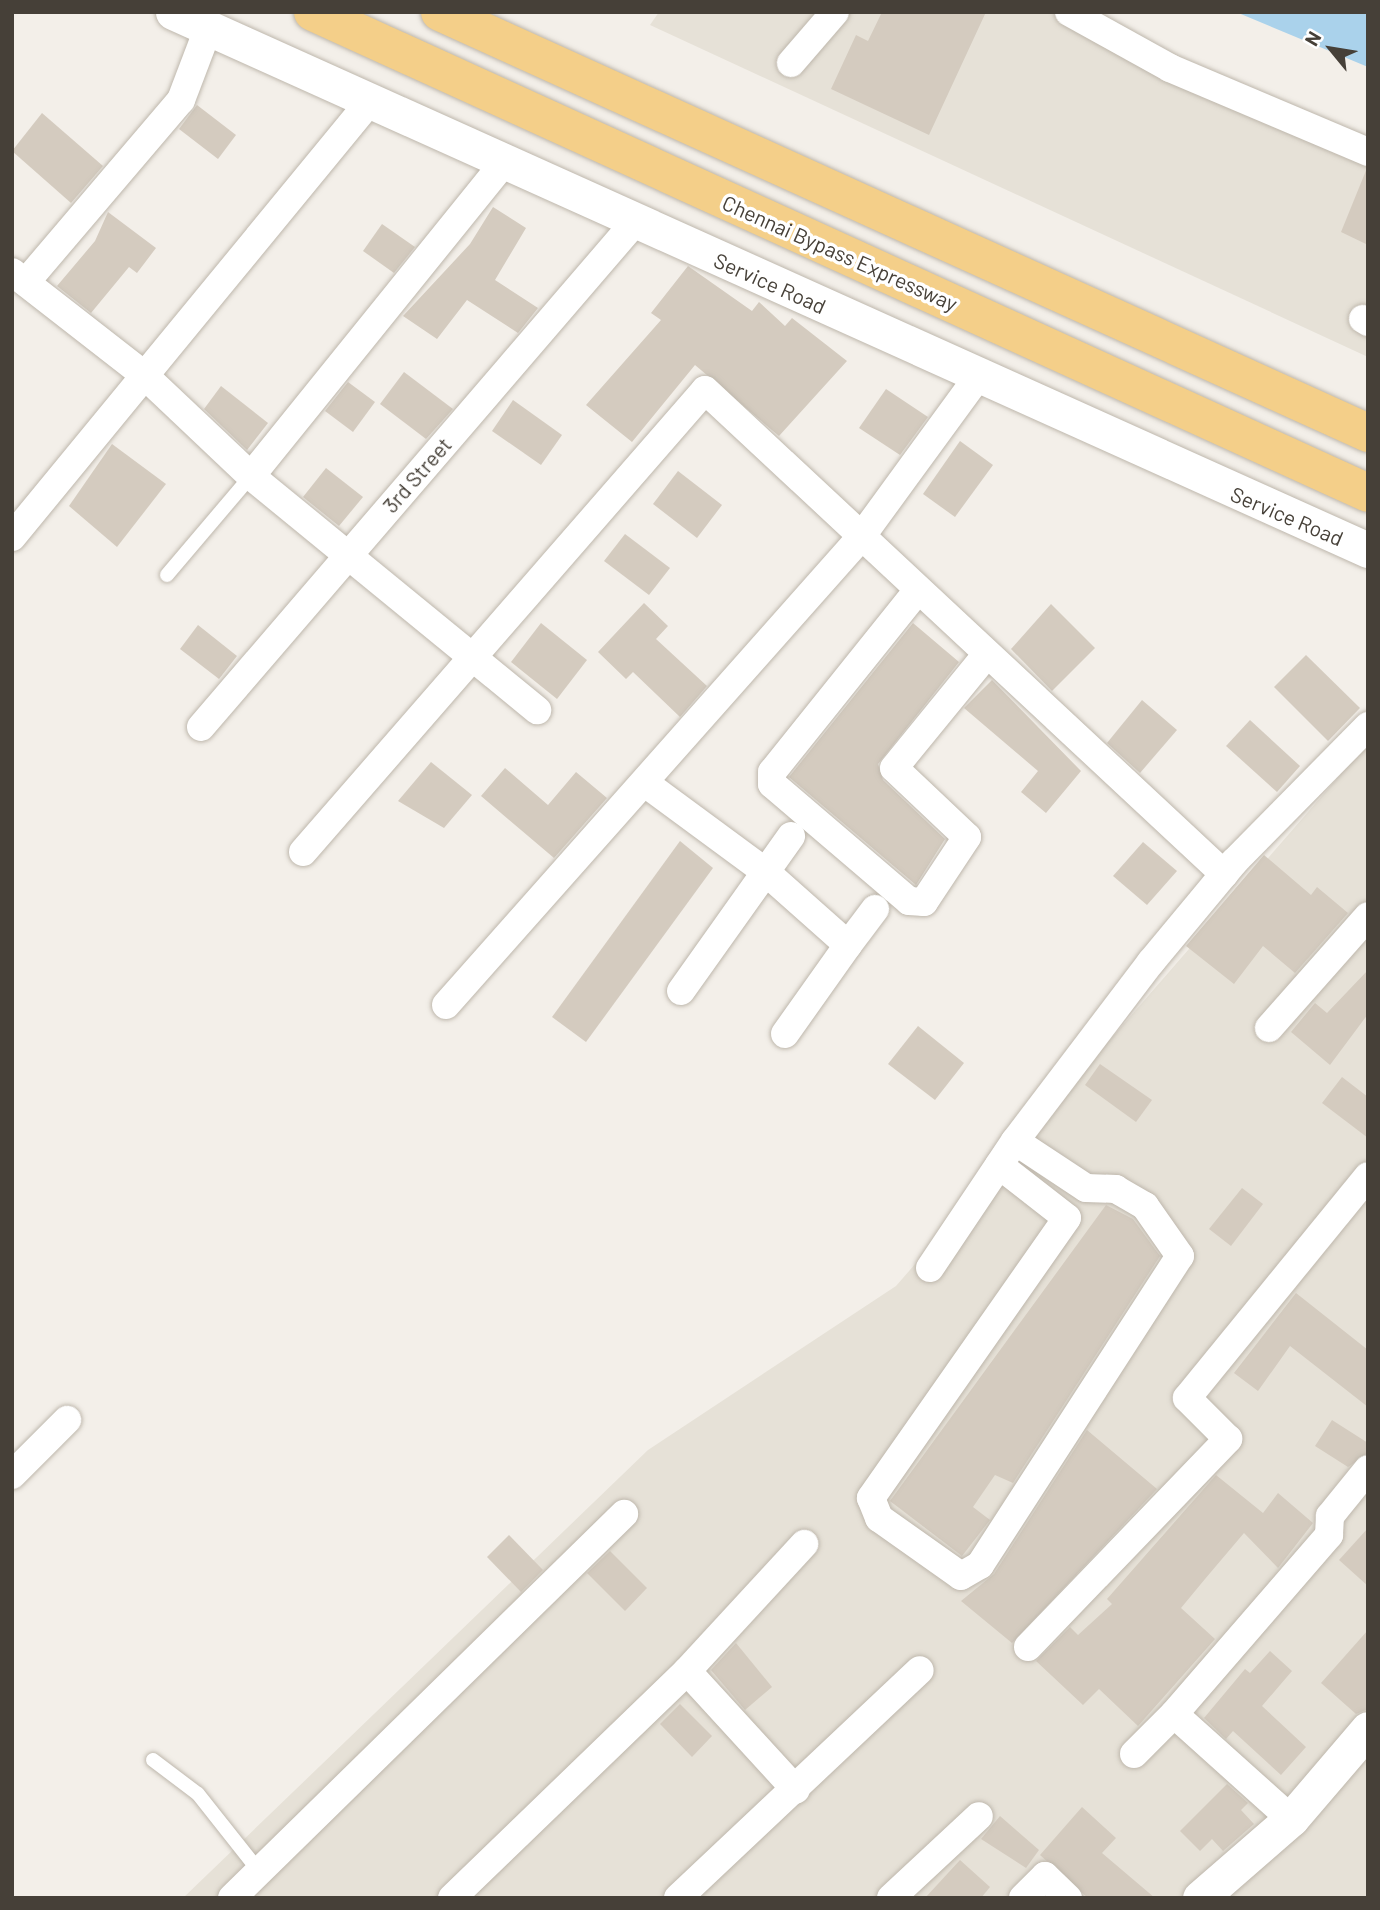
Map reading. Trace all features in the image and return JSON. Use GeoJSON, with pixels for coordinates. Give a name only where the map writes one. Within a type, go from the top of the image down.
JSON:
{"type":"FeatureCollection","features":[{"type":"Feature","properties":{"kind":"highway","name":"Chennai Bypass Expressway"},"geometry":{"type":"LineString","coordinates":[[313,12],[1368,493]]}},
{"type":"Feature","properties":{"kind":"highway"},"geometry":{"type":"LineString","coordinates":[[440,12],[1368,433]]}},
{"type":"Feature","properties":{"kind":"street","name":"Service Road"},"geometry":{"type":"LineString","coordinates":[[173,12],[507,159],[634,223],[1368,551]]}},
{"type":"Feature","properties":{"kind":"street"},"geometry":{"type":"LineString","coordinates":[[790,63],[835,12]]}},
{"type":"Feature","properties":{"kind":"street"},"geometry":{"type":"LineString","coordinates":[[1069,12],[1170,68],[1368,152]]}},
{"type":"Feature","properties":{"kind":"street"},"geometry":{"type":"LineString","coordinates":[[208,29],[181,100],[19,277],[142,374],[251,476],[537,710]]}},
{"type":"Feature","properties":{"kind":"street"},"geometry":{"type":"LineString","coordinates":[[12,537],[142,374],[371,100]]}},
{"type":"Feature","properties":{"kind":"street"},"geometry":{"type":"LineString","coordinates":[[251,476],[507,159]]}},
{"type":"Feature","properties":{"kind":"street","name":"3rd Street"},"geometry":{"type":"LineString","coordinates":[[201,727],[634,223]]}},
{"type":"Feature","properties":{"kind":"street"},"geometry":{"type":"LineString","coordinates":[[446,1005],[861,537],[979,375]]}},
{"type":"Feature","properties":{"kind":"street"},"geometry":{"type":"LineString","coordinates":[[303,852],[705,390],[861,537],[912,598],[1224,874]]}},
{"type":"Feature","properties":{"kind":"street"},"geometry":{"type":"LineString","coordinates":[[912,598],[772,772],[772,784],[917,903],[967,837],[894,768],[981,661]]}},
{"type":"Feature","properties":{"kind":"street"},"geometry":{"type":"LineString","coordinates":[[930,1268],[1015,1141],[1224,874],[1368,726]]}},
{"type":"Feature","properties":{"kind":"street"},"geometry":{"type":"LineString","coordinates":[[645,783],[767,873],[848,944]]}},
{"type":"Feature","properties":{"kind":"street"},"geometry":{"type":"LineString","coordinates":[[681,991],[791,836]]}},
{"type":"Feature","properties":{"kind":"street"},"geometry":{"type":"LineString","coordinates":[[785,1034],[875,909]]}},
{"type":"Feature","properties":{"kind":"street"},"geometry":{"type":"LineString","coordinates":[[1269,1028],[1368,916]]}},
{"type":"Feature","properties":{"kind":"street"},"geometry":{"type":"LineString","coordinates":[[999,1165],[1059,1206],[1067,1219],[871,1498],[878,1518],[961,1576],[980,1565],[1181,1256],[1145,1206],[1116,1189],[1086,1188],[1015,1141]]}},
{"type":"Feature","properties":{"kind":"street"},"geometry":{"type":"LineString","coordinates":[[1028,1647],[1228,1439],[1186,1398],[1368,1176]]}},
{"type":"Feature","properties":{"kind":"street"},"geometry":{"type":"LineString","coordinates":[[12,1475],[67,1420]]}},
{"type":"Feature","properties":{"kind":"street"},"geometry":{"type":"LineString","coordinates":[[1134,1754],[1174,1714],[1329,1535],[1330,1516],[1368,1469]]}},
{"type":"Feature","properties":{"kind":"street"},"geometry":{"type":"LineString","coordinates":[[232,1898],[624,1514]]}},
{"type":"Feature","properties":{"kind":"street"},"geometry":{"type":"LineString","coordinates":[[452,1898],[687,1671],[804,1544]]}},
{"type":"Feature","properties":{"kind":"street"},"geometry":{"type":"LineString","coordinates":[[678,1898],[796,1790],[920,1670]]}},
{"type":"Feature","properties":{"kind":"street"},"geometry":{"type":"LineString","coordinates":[[687,1671],[796,1790]]}},
{"type":"Feature","properties":{"kind":"street"},"geometry":{"type":"LineString","coordinates":[[1174,1714],[1291,1819]]}},
{"type":"Feature","properties":{"kind":"street"},"geometry":{"type":"LineString","coordinates":[[1200,1898],[1233,1864],[1291,1819],[1368,1729]]}},
{"type":"Feature","properties":{"kind":"street"},"geometry":{"type":"LineString","coordinates":[[893,1897],[979,1816]]}},
{"type":"Feature","properties":{"kind":"street"},"geometry":{"type":"LineString","coordinates":[[1023,1898],[1045,1876],[1068,1898]]}},
{"type":"Feature","properties":{"kind":"lane"},"geometry":{"type":"LineString","coordinates":[[167,575],[251,476]]}},
{"type":"Feature","properties":{"kind":"lane"},"geometry":{"type":"LineString","coordinates":[[153,1760],[198,1794],[259,1871]]}},
{"type":"Feature","properties":{"kind":"shaded area"},"geometry":{"type":"Polygon","coordinates":[[[659,12],[1053,12],[1368,167],[1368,357],[650,25],[659,12]]]}},
{"type":"Feature","properties":{"kind":"shaded area"},"geometry":{"type":"Polygon","coordinates":[[[1368,743],[1368,1898],[183,1898],[648,1450],[896,1286],[1368,743]]]}},
{"type":"Feature","properties":{"kind":"water"},"geometry":{"type":"Polygon","coordinates":[[[1236,12],[1368,12],[1368,67],[1236,12]]]}},
{"type":"Feature","properties":{"kind":"building"},"geometry":{"type":"Polygon","coordinates":[[[882,12],[986,12],[929,135],[831,89],[856,35],[868,41],[882,12]]]}},
{"type":"Feature","properties":{"kind":"building"},"geometry":{"type":"Polygon","coordinates":[[[197,105],[236,135],[218,159],[179,129],[197,105]]]}},
{"type":"Feature","properties":{"kind":"building"},"geometry":{"type":"Polygon","coordinates":[[[42,113],[103,166],[71,203],[12,151],[42,113]]]}},
{"type":"Feature","properties":{"kind":"building"},"geometry":{"type":"Polygon","coordinates":[[[1368,168],[1368,245],[1341,232],[1368,168]]]}},
{"type":"Feature","properties":{"kind":"building"},"geometry":{"type":"Polygon","coordinates":[[[493,207],[526,228],[495,280],[538,308],[518,333],[467,300],[437,339],[403,316],[470,244],[493,207]]]}},
{"type":"Feature","properties":{"kind":"building"},"geometry":{"type":"Polygon","coordinates":[[[108,212],[156,248],[137,273],[129,267],[91,313],[57,286],[95,241],[108,212]]]}},
{"type":"Feature","properties":{"kind":"building"},"geometry":{"type":"Polygon","coordinates":[[[382,224],[415,247],[394,273],[363,251],[382,224]]]}},
{"type":"Feature","properties":{"kind":"building"},"geometry":{"type":"Polygon","coordinates":[[[688,266],[752,311],[759,302],[785,326],[792,318],[847,361],[779,436],[695,365],[632,442],[586,405],[661,320],[651,313],[688,266]]]}},
{"type":"Feature","properties":{"kind":"building"},"geometry":{"type":"Polygon","coordinates":[[[404,372],[453,409],[426,439],[380,404],[404,372]]]}},
{"type":"Feature","properties":{"kind":"building"},"geometry":{"type":"Polygon","coordinates":[[[348,382],[375,402],[353,432],[325,411],[348,382]]]}},
{"type":"Feature","properties":{"kind":"building"},"geometry":{"type":"Polygon","coordinates":[[[221,386],[268,423],[247,450],[204,409],[221,386]]]}},
{"type":"Feature","properties":{"kind":"building"},"geometry":{"type":"Polygon","coordinates":[[[886,389],[928,417],[900,455],[859,428],[886,389]]]}},
{"type":"Feature","properties":{"kind":"building"},"geometry":{"type":"Polygon","coordinates":[[[513,400],[562,435],[541,465],[492,431],[513,400]]]}},
{"type":"Feature","properties":{"kind":"building"},"geometry":{"type":"Polygon","coordinates":[[[960,441],[993,465],[955,517],[923,494],[960,441]]]}},
{"type":"Feature","properties":{"kind":"building"},"geometry":{"type":"Polygon","coordinates":[[[112,444],[166,484],[117,547],[69,506],[112,444]]]}},
{"type":"Feature","properties":{"kind":"building"},"geometry":{"type":"Polygon","coordinates":[[[326,468],[363,497],[339,526],[303,497],[326,468]]]}},
{"type":"Feature","properties":{"kind":"building"},"geometry":{"type":"Polygon","coordinates":[[[678,471],[722,505],[697,538],[653,504],[678,471]]]}},
{"type":"Feature","properties":{"kind":"building"},"geometry":{"type":"Polygon","coordinates":[[[625,534],[670,568],[649,595],[604,561],[625,534]]]}},
{"type":"Feature","properties":{"kind":"building"},"geometry":{"type":"Polygon","coordinates":[[[644,603],[668,626],[656,639],[707,686],[680,717],[633,672],[626,679],[598,652],[644,603]]]}},
{"type":"Feature","properties":{"kind":"building"},"geometry":{"type":"Polygon","coordinates":[[[1051,604],[1095,648],[1052,691],[1011,649],[1051,604]]]}},
{"type":"Feature","properties":{"kind":"building"},"geometry":{"type":"Polygon","coordinates":[[[541,623],[587,660],[557,699],[511,662],[541,623]]]}},
{"type":"Feature","properties":{"kind":"building"},"geometry":{"type":"Polygon","coordinates":[[[913,623],[959,662],[878,764],[883,780],[945,839],[916,885],[789,777],[913,623]]]}},
{"type":"Feature","properties":{"kind":"building"},"geometry":{"type":"Polygon","coordinates":[[[198,625],[237,656],[219,679],[180,649],[198,625]]]}},
{"type":"Feature","properties":{"kind":"building"},"geometry":{"type":"Polygon","coordinates":[[[1306,655],[1360,708],[1328,741],[1274,687],[1306,655]]]}},
{"type":"Feature","properties":{"kind":"building"},"geometry":{"type":"Polygon","coordinates":[[[992,680],[1081,771],[1046,813],[1021,792],[1038,771],[964,708],[992,680]]]}},
{"type":"Feature","properties":{"kind":"building"},"geometry":{"type":"Polygon","coordinates":[[[1142,700],[1177,730],[1140,773],[1107,743],[1142,700]]]}},
{"type":"Feature","properties":{"kind":"building"},"geometry":{"type":"Polygon","coordinates":[[[1250,720],[1300,766],[1277,792],[1226,746],[1250,720]]]}},
{"type":"Feature","properties":{"kind":"building"},"geometry":{"type":"Polygon","coordinates":[[[431,762],[472,795],[444,828],[398,801],[431,762]]]}},
{"type":"Feature","properties":{"kind":"building"},"geometry":{"type":"Polygon","coordinates":[[[505,768],[548,805],[576,772],[607,798],[554,858],[481,796],[505,768]]]}},
{"type":"Feature","properties":{"kind":"building"},"geometry":{"type":"Polygon","coordinates":[[[680,841],[713,868],[586,1042],[552,1017],[680,841]]]}},
{"type":"Feature","properties":{"kind":"building"},"geometry":{"type":"Polygon","coordinates":[[[1143,842],[1177,871],[1147,905],[1113,876],[1143,842]]]}},
{"type":"Feature","properties":{"kind":"building"},"geometry":{"type":"Polygon","coordinates":[[[1264,855],[1311,895],[1317,887],[1348,913],[1295,973],[1263,946],[1234,984],[1186,946],[1264,855]]]}},
{"type":"Feature","properties":{"kind":"building"},"geometry":{"type":"Polygon","coordinates":[[[1368,970],[1368,1014],[1330,1065],[1291,1032],[1315,1003],[1327,1013],[1368,970]]]}},
{"type":"Feature","properties":{"kind":"building"},"geometry":{"type":"Polygon","coordinates":[[[918,1026],[964,1063],[935,1100],[888,1064],[918,1026]]]}},
{"type":"Feature","properties":{"kind":"building"},"geometry":{"type":"Polygon","coordinates":[[[1100,1064],[1152,1100],[1136,1122],[1085,1085],[1100,1064]]]}},
{"type":"Feature","properties":{"kind":"building"},"geometry":{"type":"Polygon","coordinates":[[[1342,1077],[1368,1097],[1368,1138],[1322,1103],[1342,1077]]]}},
{"type":"Feature","properties":{"kind":"building"},"geometry":{"type":"Polygon","coordinates":[[[1242,1188],[1263,1204],[1231,1246],[1209,1229],[1242,1188]]]}},
{"type":"Feature","properties":{"kind":"building"},"geometry":{"type":"Polygon","coordinates":[[[1106,1205],[1133,1219],[1160,1256],[1013,1483],[995,1475],[973,1507],[990,1520],[962,1556],[890,1501],[1106,1205]]]}},
{"type":"Feature","properties":{"kind":"building"},"geometry":{"type":"Polygon","coordinates":[[[1296,1293],[1368,1350],[1368,1407],[1290,1346],[1258,1391],[1234,1373],[1296,1293]]]}},
{"type":"Feature","properties":{"kind":"building"},"geometry":{"type":"Polygon","coordinates":[[[1332,1420],[1368,1443],[1368,1453],[1348,1467],[1315,1446],[1332,1420]]]}},
{"type":"Feature","properties":{"kind":"building"},"geometry":{"type":"Polygon","coordinates":[[[1087,1430],[1157,1489],[1012,1643],[961,1601],[994,1574],[1087,1430]]]}},
{"type":"Feature","properties":{"kind":"building"},"geometry":{"type":"Polygon","coordinates":[[[1216,1475],[1263,1513],[1278,1493],[1313,1523],[1278,1568],[1244,1533],[1181,1608],[1215,1639],[1138,1726],[1099,1689],[1083,1705],[1036,1661],[1070,1627],[1078,1635],[1112,1604],[1107,1599],[1216,1475]]]}},
{"type":"Feature","properties":{"kind":"building"},"geometry":{"type":"Polygon","coordinates":[[[1368,1528],[1368,1586],[1339,1560],[1368,1528]]]}},
{"type":"Feature","properties":{"kind":"building"},"geometry":{"type":"Polygon","coordinates":[[[509,1535],[543,1570],[521,1592],[487,1557],[509,1535]]]}},
{"type":"Feature","properties":{"kind":"building"},"geometry":{"type":"Polygon","coordinates":[[[610,1551],[647,1588],[625,1611],[587,1573],[610,1551]]]}},
{"type":"Feature","properties":{"kind":"building"},"geometry":{"type":"Polygon","coordinates":[[[1368,1630],[1368,1709],[1356,1714],[1321,1683],[1368,1630]]]}},
{"type":"Feature","properties":{"kind":"building"},"geometry":{"type":"Polygon","coordinates":[[[736,1643],[772,1687],[745,1710],[711,1670],[736,1643]]]}},
{"type":"Feature","properties":{"kind":"building"},"geometry":{"type":"Polygon","coordinates":[[[1270,1651],[1292,1671],[1262,1706],[1306,1747],[1281,1775],[1233,1731],[1226,1739],[1204,1718],[1245,1669],[1250,1673],[1270,1651]]]}},
{"type":"Feature","properties":{"kind":"building"},"geometry":{"type":"Polygon","coordinates":[[[680,1704],[712,1736],[692,1757],[660,1724],[680,1704]]]}},
{"type":"Feature","properties":{"kind":"building"},"geometry":{"type":"Polygon","coordinates":[[[1227,1784],[1248,1803],[1241,1810],[1254,1824],[1223,1851],[1212,1839],[1200,1851],[1180,1831],[1227,1784]]]}},
{"type":"Feature","properties":{"kind":"building"},"geometry":{"type":"Polygon","coordinates":[[[1082,1807],[1116,1838],[1102,1853],[1155,1898],[1088,1898],[1040,1855],[1082,1807]]]}},
{"type":"Feature","properties":{"kind":"building"},"geometry":{"type":"Polygon","coordinates":[[[1000,1816],[1039,1850],[1026,1868],[981,1839],[1000,1816]]]}},
{"type":"Feature","properties":{"kind":"building"},"geometry":{"type":"Polygon","coordinates":[[[960,1860],[990,1887],[981,1898],[925,1898],[960,1860]]]}}]}
